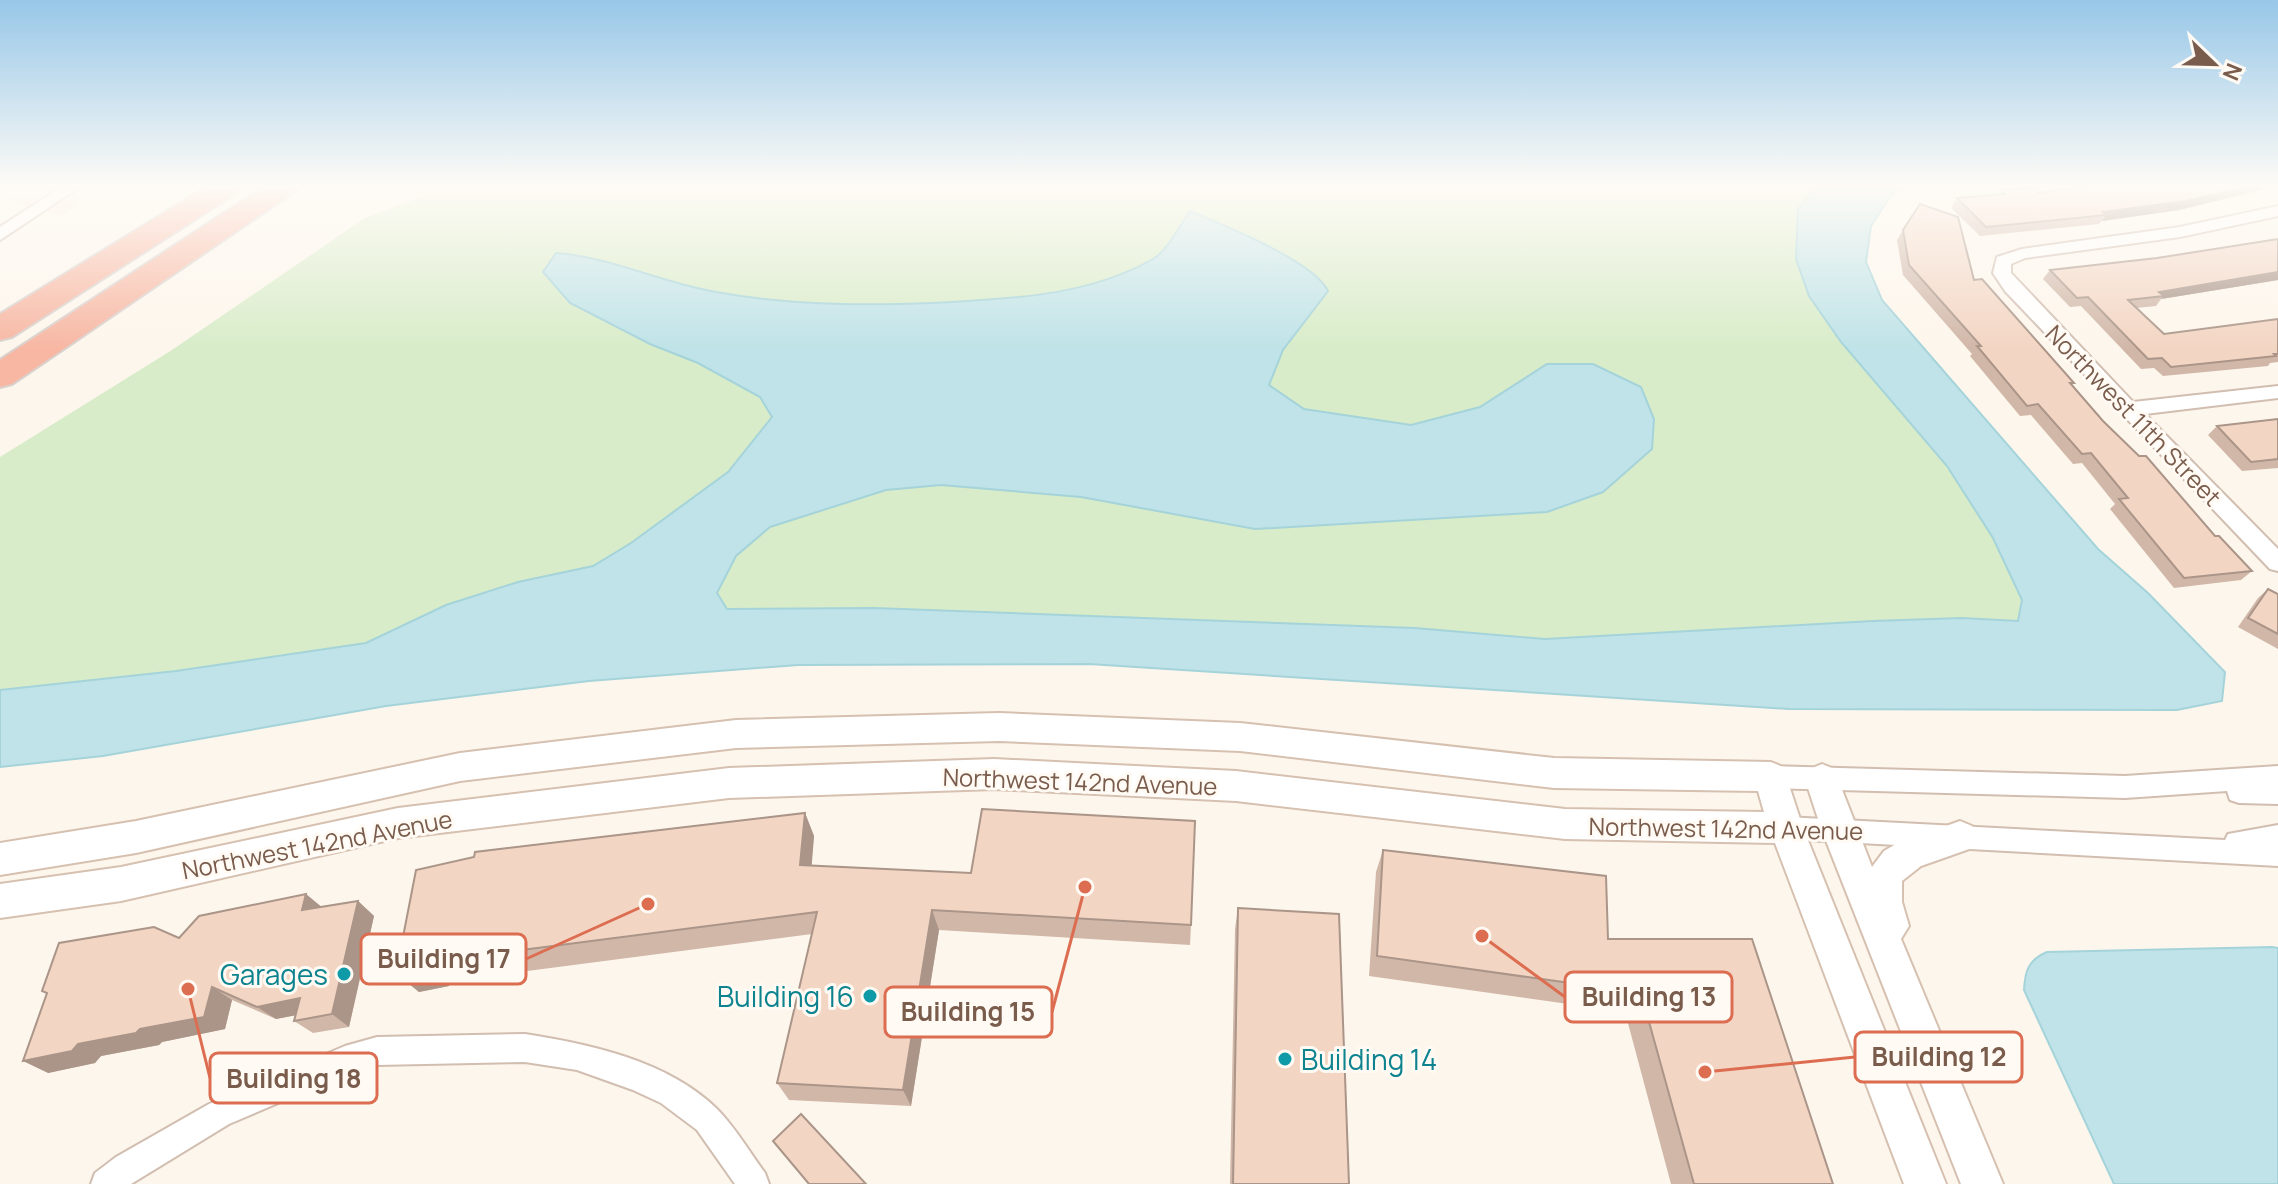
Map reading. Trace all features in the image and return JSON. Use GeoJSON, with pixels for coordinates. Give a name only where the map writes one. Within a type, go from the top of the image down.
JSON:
{"type":"FeatureCollection","features":[{"type":"Feature","properties":{"kind":"highway"},"geometry":{"type":"LineString","coordinates":[[0,329],[143,239]]}},
{"type":"Feature","properties":{"kind":"highway"},"geometry":{"type":"LineString","coordinates":[[0,376],[204,239]]}},
{"type":"Feature","properties":{"kind":"street","name":"Northwest 11th Street"},"geometry":{"type":"LineString","coordinates":[[2131,239],[2077,248],[2021,252],[2003,261],[2002,273],[2011,287],[2278,563]]}},
{"type":"Feature","properties":{"kind":"street"},"geometry":{"type":"LineString","coordinates":[[2128,409],[2278,392]]}},
{"type":"Feature","properties":{"kind":"street","name":"Northwest 142nd Avenue"},"geometry":{"type":"LineString","coordinates":[[0,859],[136,837],[460,767],[736,734],[999,727],[1210,736],[1554,773],[2125,787],[2275,794]]}},
{"type":"Feature","properties":{"kind":"street","name":"Northwest 142nd Avenue"},"geometry":{"type":"LineString","coordinates":[[0,901],[121,884],[398,823],[729,783],[994,774],[1236,786],[1565,824],[1838,828],[2278,854]]}},
{"type":"Feature","properties":{"kind":"street"},"geometry":{"type":"LineString","coordinates":[[1771,777],[1786,828],[1925,1184]]}},
{"type":"Feature","properties":{"kind":"street"},"geometry":{"type":"LineString","coordinates":[[1822,779],[1838,828],[1982,1184]]}},
{"type":"Feature","properties":{"kind":"street"},"geometry":{"type":"LineString","coordinates":[[1902,987],[1897,939],[1888,917],[1884,893],[1885,875],[1893,861],[1960,837]]}},
{"type":"Feature","properties":{"kind":"street","name":"Northwest 142nd Avenue"},"geometry":{"type":"LineString","coordinates":[[2168,849],[2278,837]]}},
{"type":"Feature","properties":{"kind":"street"},"geometry":{"type":"LineString","coordinates":[[106,1184],[127,1168],[219,1114],[345,1060],[377,1051],[525,1048],[577,1056],[638,1077],[671,1093],[707,1120],[754,1184]]}},
{"type":"Feature","properties":{"kind":"green space"},"geometry":{"type":"Polygon","coordinates":[[[334,239],[1172,239],[1153,259],[1129,271],[1081,287],[1030,296],[923,303],[863,304],[745,297],[696,288],[576,255],[556,253],[570,303],[650,344],[698,363],[761,397],[772,417],[728,472],[631,543],[593,566],[518,582],[446,605],[366,643],[176,671],[0,690],[0,457],[172,350],[334,239]]]}},
{"type":"Feature","properties":{"kind":"green space"},"geometry":{"type":"Polygon","coordinates":[[[1254,239],[1797,239],[1796,259],[1809,296],[1841,342],[1947,466],[1993,538],[2022,600],[2018,621],[1962,618],[1873,621],[1545,639],[1415,628],[874,608],[726,609],[717,593],[736,556],[770,527],[886,490],[941,485],[1081,497],[1255,529],[1547,512],[1547,364],[1480,408],[1411,425],[1304,409],[1269,385],[1283,350],[1328,291],[1319,279],[1287,256],[1254,239]]]}},
{"type":"Feature","properties":{"kind":"water"},"geometry":{"type":"Polygon","coordinates":[[[1172,239],[1253,239],[1305,268],[1328,291],[1283,350],[1269,385],[1304,409],[1411,425],[1480,407],[1547,364],[1593,364],[1641,387],[1654,419],[1652,449],[1603,492],[1547,512],[1255,529],[1081,497],[941,485],[886,490],[770,527],[736,556],[717,593],[727,609],[874,608],[1415,628],[1545,639],[1873,621],[1962,618],[2018,621],[2022,600],[1993,538],[1947,466],[1841,342],[1809,296],[1796,259],[1797,239],[1869,239],[1866,262],[1882,300],[2098,549],[2148,593],[2225,672],[2222,701],[2177,710],[1789,709],[1089,664],[798,665],[589,681],[386,706],[103,756],[0,767],[0,690],[176,671],[366,643],[446,605],[518,582],[593,566],[631,543],[728,472],[772,417],[760,397],[698,363],[650,344],[570,303],[543,272],[556,253],[576,255],[696,288],[745,297],[863,304],[923,303],[1030,296],[1081,287],[1129,271],[1153,259],[1172,239]]]}},
{"type":"Feature","properties":{"kind":"water"},"geometry":{"type":"Polygon","coordinates":[[[2278,948],[2278,1184],[2114,1184],[2024,990],[2032,963],[2047,952],[2278,948]]]}},
{"type":"Feature","properties":{"kind":"building"},"geometry":{"type":"Polygon","coordinates":[[[1905,239],[1964,239],[1974,280],[1982,279],[2074,383],[2070,383],[2103,421],[2139,456],[2146,456],[2215,536],[2219,536],[2252,571],[2184,578],[2119,499],[2128,498],[2091,453],[2082,454],[2038,404],[2027,406],[1977,346],[1981,346],[1909,265],[1905,239]]]}},
{"type":"Feature","properties":{"kind":"building"},"geometry":{"type":"Polygon","coordinates":[[[2278,239],[2278,272],[2159,292],[2164,296],[2128,300],[2164,334],[2278,319],[2278,354],[2171,367],[2162,358],[2148,359],[2088,297],[2077,298],[2050,270],[2157,258],[2278,239]]]}},
{"type":"Feature","properties":{"kind":"building"},"geometry":{"type":"Polygon","coordinates":[[[2278,419],[2278,459],[2251,462],[2217,426],[2278,419]]]}},
{"type":"Feature","properties":{"kind":"building"},"geometry":{"type":"Polygon","coordinates":[[[2268,589],[2278,594],[2278,634],[2248,618],[2268,589]]]}},
{"type":"Feature","properties":{"kind":"building"},"geometry":{"type":"Polygon","coordinates":[[[982,809],[1195,821],[1191,925],[932,910],[903,1090],[777,1083],[817,912],[428,962],[427,967],[396,973],[416,870],[474,857],[475,852],[805,813],[800,865],[971,873],[982,809]]]}},
{"type":"Feature","properties":{"kind":"building"},"geometry":{"type":"Polygon","coordinates":[[[1383,850],[1606,876],[1608,939],[1752,939],[1833,1184],[1694,1184],[1641,993],[1377,956],[1383,850]]]}},
{"type":"Feature","properties":{"kind":"building"},"geometry":{"type":"Polygon","coordinates":[[[306,894],[302,910],[358,901],[332,1014],[294,1021],[300,998],[257,1007],[212,987],[204,1017],[78,1044],[72,1051],[23,1061],[47,993],[42,991],[59,943],[154,927],[179,938],[199,916],[306,894]]]}},
{"type":"Feature","properties":{"kind":"building","name":"Building 14"},"geometry":{"type":"Polygon","coordinates":[[[1238,908],[1339,914],[1349,1184],[1233,1184],[1238,908]]]}},
{"type":"Feature","properties":{"kind":"building"},"geometry":{"type":"Polygon","coordinates":[[[801,1114],[866,1184],[809,1184],[773,1141],[801,1114]]]}},
{"type":"Feature","properties":{"kind":"place","name":"Building 15"},"geometry":{"type":"Point","coordinates":[1085,887]}},
{"type":"Feature","properties":{"kind":"place","name":"Building 17"},"geometry":{"type":"Point","coordinates":[648,904]}},
{"type":"Feature","properties":{"kind":"place","name":"Building 13"},"geometry":{"type":"Point","coordinates":[1482,936]}},
{"type":"Feature","properties":{"kind":"place","name":"Garages"},"geometry":{"type":"Point","coordinates":[344,974]}},
{"type":"Feature","properties":{"kind":"place","name":"Building 18"},"geometry":{"type":"Point","coordinates":[188,989]}},
{"type":"Feature","properties":{"kind":"place","name":"Building 16"},"geometry":{"type":"Point","coordinates":[870,996]}},
{"type":"Feature","properties":{"kind":"place","name":"Building 14"},"geometry":{"type":"Point","coordinates":[1285,1059]}},
{"type":"Feature","properties":{"kind":"place","name":"Building 12"},"geometry":{"type":"Point","coordinates":[1705,1072]}}]}
